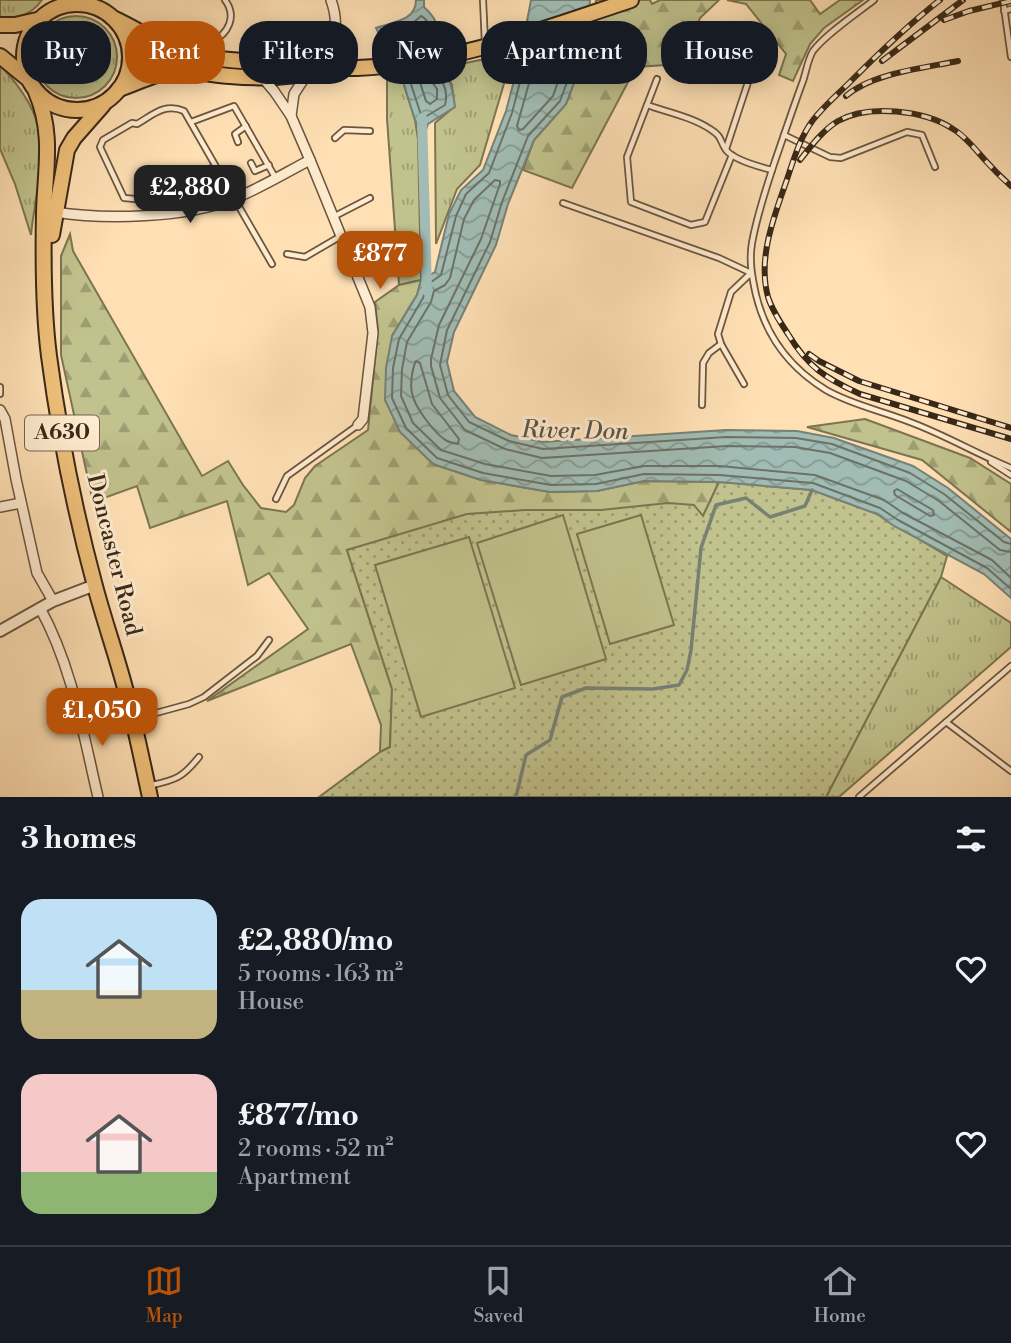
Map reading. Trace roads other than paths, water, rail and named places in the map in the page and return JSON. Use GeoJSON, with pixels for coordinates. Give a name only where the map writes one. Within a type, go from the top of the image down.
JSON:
{"type":"FeatureCollection","features":[{"type":"Feature","properties":{"kind":"main road"},"geometry":{"type":"LineString","coordinates":[[567,21],[631,0]]}},
{"type":"Feature","properties":{"kind":"main road"},"geometry":{"type":"LineString","coordinates":[[0,26],[15,25],[67,4],[98,5],[123,29],[130,53],[129,68],[119,89],[106,102],[84,110],[61,108],[36,92],[31,84]]}},
{"type":"Feature","properties":{"kind":"main road"},"geometry":{"type":"LineString","coordinates":[[115,19],[125,24]]}},
{"type":"Feature","properties":{"kind":"main road"},"geometry":{"type":"LineString","coordinates":[[358,68],[459,54],[481,48]]}},
{"type":"Feature","properties":{"kind":"main road"},"geometry":{"type":"LineString","coordinates":[[0,57],[21,73]]}},
{"type":"Feature","properties":{"kind":"main road"},"geometry":{"type":"LineString","coordinates":[[119,89],[176,71],[239,76]]}},
{"type":"Feature","properties":{"kind":"main road","name":"Doncaster Road"},"geometry":{"type":"LineString","coordinates":[[36,92],[46,122],[48,144],[44,211],[45,321],[50,361],[69,471],[95,586],[133,719],[149,792]]}},
{"type":"Feature","properties":{"kind":"main road","name":"Doncaster Road"},"geometry":{"type":"LineString","coordinates":[[45,279],[67,150],[74,138],[106,102]]}},
{"type":"Feature","properties":{"kind":"street"},"geometry":{"type":"LineString","coordinates":[[331,0],[335,21]]}},
{"type":"Feature","properties":{"kind":"street"},"geometry":{"type":"LineString","coordinates":[[268,84],[291,116],[370,307],[373,333],[363,419],[358,425]]}},
{"type":"Feature","properties":{"kind":"street"},"geometry":{"type":"LineString","coordinates":[[291,116],[294,94],[300,84]]}},
{"type":"Feature","properties":{"kind":"street"},"geometry":{"type":"LineString","coordinates":[[55,212],[106,216],[152,215],[208,207],[234,199],[310,160]]}},
{"type":"Feature","properties":{"kind":"street"},"geometry":{"type":"LineString","coordinates":[[0,410],[5,419],[37,573],[53,601]]}},
{"type":"Feature","properties":{"kind":"street"},"geometry":{"type":"LineString","coordinates":[[0,507],[21,503]]}},
{"type":"Feature","properties":{"kind":"street"},"geometry":{"type":"LineString","coordinates":[[0,631],[53,601],[95,586]]}},
{"type":"Feature","properties":{"kind":"street"},"geometry":{"type":"LineString","coordinates":[[40,608],[51,629],[75,699],[98,797]]}},
{"type":"Feature","properties":{"kind":"lane"},"geometry":{"type":"LineString","coordinates":[[225,0],[231,10],[231,19],[225,31]]}},
{"type":"Feature","properties":{"kind":"lane"},"geometry":{"type":"LineString","coordinates":[[484,0],[487,21]]}},
{"type":"Feature","properties":{"kind":"lane"},"geometry":{"type":"LineString","coordinates":[[874,0],[813,52],[757,219],[751,273],[761,314],[773,340],[803,374],[840,397],[912,422],[947,438],[1011,475]]}},
{"type":"Feature","properties":{"kind":"lane"},"geometry":{"type":"LineString","coordinates":[[1003,0],[1011,57]]}},
{"type":"Feature","properties":{"kind":"lane"},"geometry":{"type":"LineString","coordinates":[[1004,11],[1011,9]]}},
{"type":"Feature","properties":{"kind":"lane"},"geometry":{"type":"LineString","coordinates":[[657,79],[626,156],[631,202],[691,225],[705,222],[732,155]]}},
{"type":"Feature","properties":{"kind":"lane"},"geometry":{"type":"LineString","coordinates":[[726,149],[747,84]]}},
{"type":"Feature","properties":{"kind":"lane"},"geometry":{"type":"LineString","coordinates":[[647,104],[707,127],[720,136],[732,155],[772,170]]}},
{"type":"Feature","properties":{"kind":"lane"},"geometry":{"type":"LineString","coordinates":[[191,122],[234,106],[276,178]]}},
{"type":"Feature","properties":{"kind":"lane"},"geometry":{"type":"LineString","coordinates":[[215,166],[158,201],[124,198],[100,147],[103,140],[166,107],[184,111],[272,264]]}},
{"type":"Feature","properties":{"kind":"lane"},"geometry":{"type":"LineString","coordinates":[[238,142],[235,134],[246,126]]}},
{"type":"Feature","properties":{"kind":"lane"},"geometry":{"type":"LineString","coordinates":[[335,138],[344,130],[370,131]]}},
{"type":"Feature","properties":{"kind":"lane"},"geometry":{"type":"LineString","coordinates":[[784,135],[830,157],[841,158],[907,132],[914,132],[922,135],[935,167]]}},
{"type":"Feature","properties":{"kind":"lane"},"geometry":{"type":"LineString","coordinates":[[251,163],[255,170],[269,165]]}},
{"type":"Feature","properties":{"kind":"lane"},"geometry":{"type":"LineString","coordinates":[[168,185],[180,186]]}},
{"type":"Feature","properties":{"kind":"lane"},"geometry":{"type":"LineString","coordinates":[[334,216],[370,198]]}},
{"type":"Feature","properties":{"kind":"lane"},"geometry":{"type":"LineString","coordinates":[[563,203],[719,258],[751,273]]}},
{"type":"Feature","properties":{"kind":"lane"},"geometry":{"type":"LineString","coordinates":[[287,254],[305,257],[342,235]]}},
{"type":"Feature","properties":{"kind":"lane"},"geometry":{"type":"LineString","coordinates":[[744,384],[718,334],[731,292],[751,273]]}},
{"type":"Feature","properties":{"kind":"lane"},"geometry":{"type":"LineString","coordinates":[[702,405],[704,363],[709,353],[721,344]]}},
{"type":"Feature","properties":{"kind":"lane"},"geometry":{"type":"LineString","coordinates":[[0,387],[0,394]]}},
{"type":"Feature","properties":{"kind":"lane"},"geometry":{"type":"LineString","coordinates":[[276,499],[287,476],[358,425]]}},
{"type":"Feature","properties":{"kind":"lane"},"geometry":{"type":"LineString","coordinates":[[981,456],[1011,468]]}},
{"type":"Feature","properties":{"kind":"lane"},"geometry":{"type":"LineString","coordinates":[[133,719],[189,704],[204,697],[257,656],[269,640]]}},
{"type":"Feature","properties":{"kind":"lane"},"geometry":{"type":"LineString","coordinates":[[859,797],[1011,666]]}},
{"type":"Feature","properties":{"kind":"lane"},"geometry":{"type":"LineString","coordinates":[[946,722],[1011,771]]}},
{"type":"Feature","properties":{"kind":"lane"},"geometry":{"type":"LineString","coordinates":[[149,792],[186,773],[200,758]]}},
{"type":"Feature","properties":{"kind":"water"},"geometry":{"type":"Polygon","coordinates":[[[416,0],[424,0],[424,7],[435,21],[398,21],[408,17],[416,0]]]}},
{"type":"Feature","properties":{"kind":"water"},"geometry":{"type":"Polygon","coordinates":[[[531,0],[590,0],[589,21],[527,21],[531,0]]]}},
{"type":"Feature","properties":{"kind":"water"},"geometry":{"type":"Polygon","coordinates":[[[404,84],[450,84],[455,107],[428,124],[426,130],[420,130],[404,84]]]}},
{"type":"Feature","properties":{"kind":"water"},"geometry":{"type":"Polygon","coordinates":[[[513,84],[574,84],[566,104],[534,140],[508,204],[496,245],[454,332],[447,362],[454,391],[475,417],[511,435],[543,442],[726,430],[797,431],[834,438],[913,466],[948,488],[1011,539],[1011,598],[984,574],[894,526],[877,514],[812,490],[719,482],[644,481],[597,491],[550,492],[481,480],[433,464],[400,432],[385,400],[386,368],[392,336],[417,295],[421,280],[435,272],[449,214],[461,190],[483,170],[506,111],[513,84]]]}},
{"type":"Feature","properties":{"kind":"waterway"},"geometry":{"type":"LineString","coordinates":[[422,118],[427,291]]}},
{"type":"Feature","properties":{"kind":"waterway"},"geometry":{"type":"LineString","coordinates":[[516,797],[526,755],[550,740],[562,697],[586,688],[653,689],[679,685],[687,670],[691,650],[701,548],[716,505],[746,498],[770,517],[805,506],[812,490]]}},
{"type":"Feature","properties":{"kind":"railway"},"geometry":{"type":"LineString","coordinates":[[940,0],[872,60],[822,110],[803,136],[771,228],[765,283],[772,307],[795,345],[810,363],[827,377],[860,394],[1011,439]]}},
{"type":"Feature","properties":{"kind":"railway"},"geometry":{"type":"LineString","coordinates":[[882,61],[963,0]]}},
{"type":"Feature","properties":{"kind":"railway"},"geometry":{"type":"LineString","coordinates":[[944,20],[1011,1]]}},
{"type":"Feature","properties":{"kind":"railway"},"geometry":{"type":"LineString","coordinates":[[846,96],[857,88],[884,77],[958,61]]}},
{"type":"Feature","properties":{"kind":"railway"},"geometry":{"type":"LineString","coordinates":[[800,160],[822,134],[838,121],[865,112],[896,112],[927,117],[953,129],[1011,186]]}},
{"type":"Feature","properties":{"kind":"railway"},"geometry":{"type":"LineString","coordinates":[[809,354],[859,381],[1011,428]]}},
{"type":"Feature","properties":{"kind":"water label","name":"River Don"},"geometry":{"type":"Point","coordinates":[575,431]}}]}
